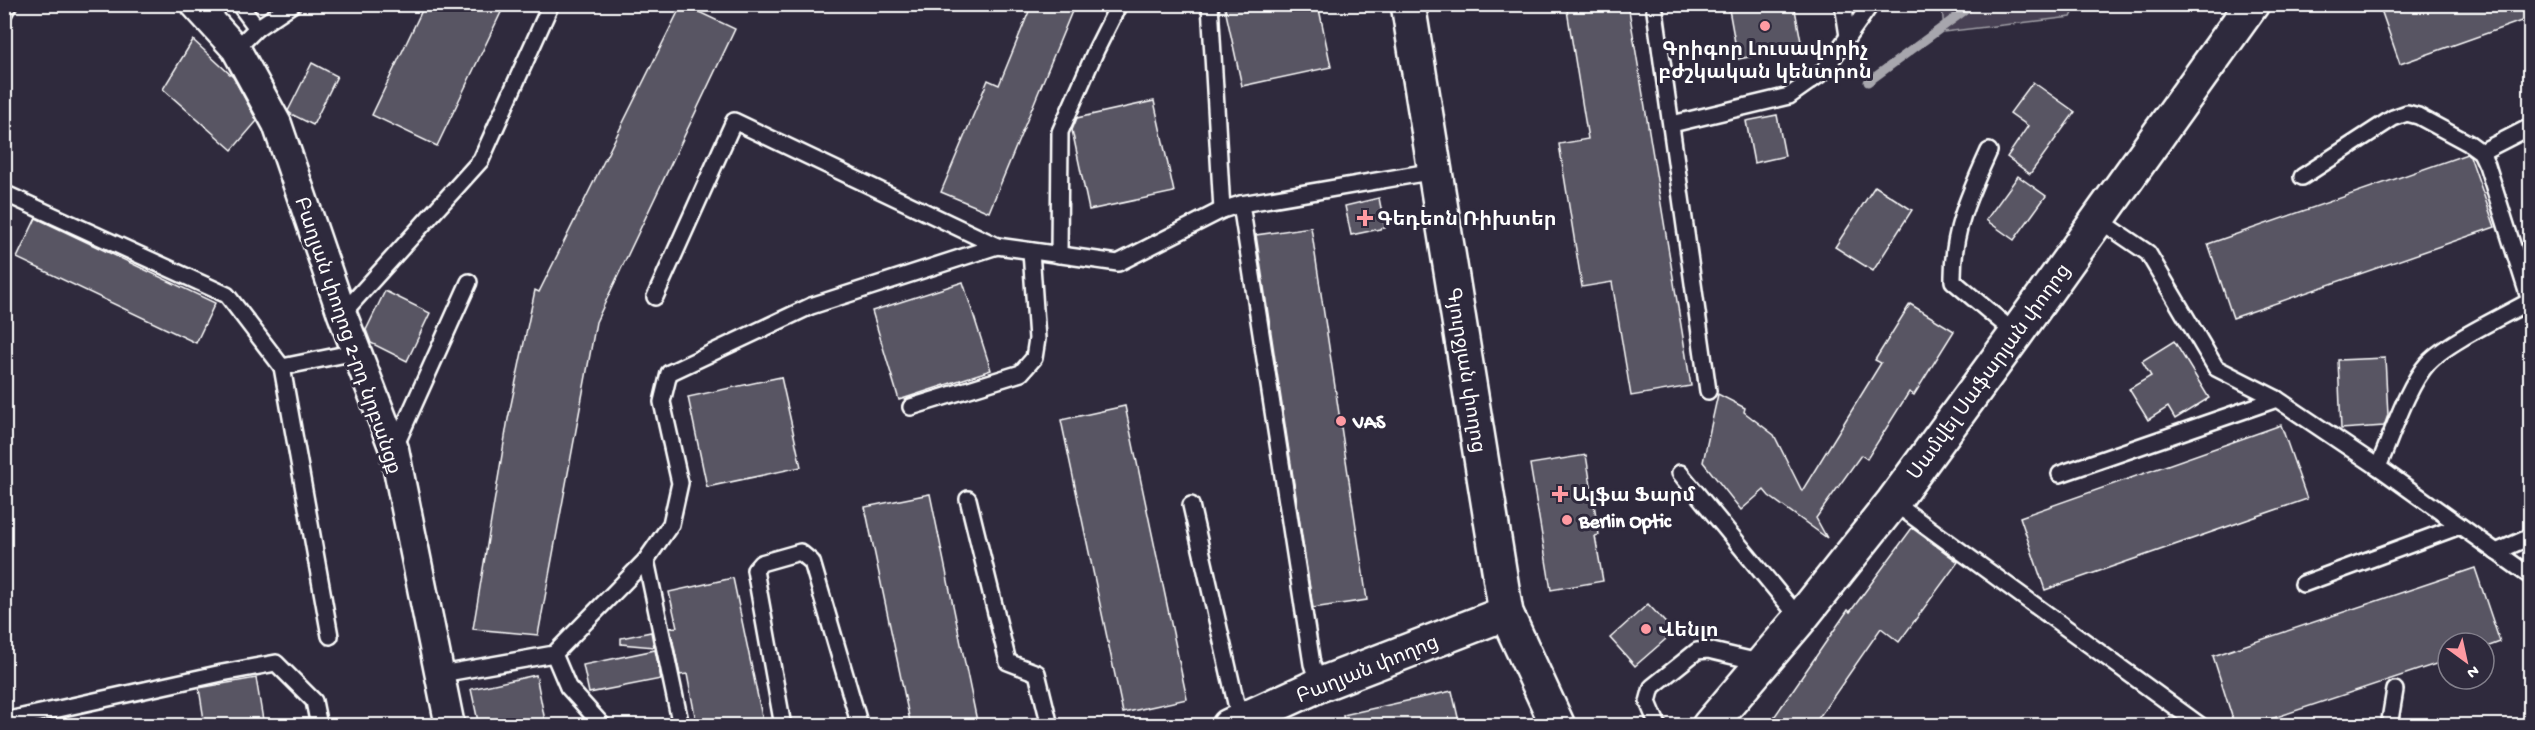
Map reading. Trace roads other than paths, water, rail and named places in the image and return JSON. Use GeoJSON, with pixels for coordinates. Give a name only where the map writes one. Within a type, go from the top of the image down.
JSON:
{"type":"FeatureCollection","features":[{"type":"Feature","properties":{"kind":"street","name":"Բաղյան փողոց 2-րդ նրբանցք"},"geometry":{"type":"LineString","coordinates":[[195,4],[236,49],[277,124],[342,314],[394,449],[450,726]]}},
{"type":"Feature","properties":{"kind":"street","name":"Գյուրջյան փողոց"},"geometry":{"type":"LineString","coordinates":[[1408,4],[1506,613],[1558,726]]}},
{"type":"Feature","properties":{"kind":"street","name":"Սամվել Սաֆարյան փողոց"},"geometry":{"type":"LineString","coordinates":[[1709,726],[1800,619],[1893,502],[2252,4]]}},
{"type":"Feature","properties":{"kind":"street","name":"Բաղյան փողոց"},"geometry":{"type":"LineString","coordinates":[[1235,723],[1319,685],[1506,613]]}},
{"type":"Feature","properties":{"kind":"lane"},"geometry":{"type":"LineString","coordinates":[[4,13],[9,4]]}},
{"type":"Feature","properties":{"kind":"lane"},"geometry":{"type":"LineString","coordinates":[[239,4],[258,28]]}},
{"type":"Feature","properties":{"kind":"lane"},"geometry":{"type":"LineString","coordinates":[[236,49],[258,28],[293,4]]}},
{"type":"Feature","properties":{"kind":"lane"},"geometry":{"type":"LineString","coordinates":[[342,314],[480,160],[551,4]]}},
{"type":"Feature","properties":{"kind":"lane"},"geometry":{"type":"LineString","coordinates":[[1059,255],[1060,132],[1119,4]]}},
{"type":"Feature","properties":{"kind":"lane"},"geometry":{"type":"LineString","coordinates":[[1210,4],[1222,210]]}},
{"type":"Feature","properties":{"kind":"lane"},"geometry":{"type":"LineString","coordinates":[[1654,4],[1708,392]]}},
{"type":"Feature","properties":{"kind":"lane"},"geometry":{"type":"LineString","coordinates":[[1843,4],[1848,36]]}},
{"type":"Feature","properties":{"kind":"lane"},"geometry":{"type":"LineString","coordinates":[[1672,124],[1789,96],[1823,72],[1871,4]]}},
{"type":"Feature","properties":{"kind":"lane"},"geometry":{"type":"LineString","coordinates":[[2302,177],[2392,118],[2407,113],[2418,116],[2481,152],[2530,301],[2449,347],[2428,364],[2413,387],[2378,467]]}},
{"type":"Feature","properties":{"kind":"lane"},"geometry":{"type":"LineString","coordinates":[[655,297],[734,121],[997,246],[1118,263],[1222,210],[1241,204],[1435,171]]}},
{"type":"Feature","properties":{"kind":"lane"},"geometry":{"type":"LineString","coordinates":[[2481,152],[2530,127]]}},
{"type":"Feature","properties":{"kind":"lane"},"geometry":{"type":"LineString","coordinates":[[1989,151],[1963,207],[1952,255],[1953,281],[2016,334]]}},
{"type":"Feature","properties":{"kind":"lane"},"geometry":{"type":"LineString","coordinates":[[4,193],[227,295],[282,367],[330,636]]}},
{"type":"Feature","properties":{"kind":"lane"},"geometry":{"type":"LineString","coordinates":[[1241,204],[1312,664],[1319,685]]}},
{"type":"Feature","properties":{"kind":"lane"},"geometry":{"type":"LineString","coordinates":[[2098,219],[2148,253],[2216,368],[2277,399],[2378,467],[2530,576]]}},
{"type":"Feature","properties":{"kind":"lane"},"geometry":{"type":"LineString","coordinates":[[441,674],[554,654],[646,560],[671,524],[680,483],[662,402],[669,373],[811,306],[997,246]]}},
{"type":"Feature","properties":{"kind":"lane"},"geometry":{"type":"LineString","coordinates":[[911,407],[1022,373],[1034,358],[1037,339],[1031,251]]}},
{"type":"Feature","properties":{"kind":"lane"},"geometry":{"type":"LineString","coordinates":[[394,449],[469,282]]}},
{"type":"Feature","properties":{"kind":"lane"},"geometry":{"type":"LineString","coordinates":[[282,367],[356,352]]}},
{"type":"Feature","properties":{"kind":"lane"},"geometry":{"type":"LineString","coordinates":[[2060,474],[2277,399]]}},
{"type":"Feature","properties":{"kind":"lane"},"geometry":{"type":"LineString","coordinates":[[1680,473],[1800,619]]}},
{"type":"Feature","properties":{"kind":"lane"},"geometry":{"type":"LineString","coordinates":[[968,499],[1008,662],[1037,672],[1050,726]]}},
{"type":"Feature","properties":{"kind":"lane"},"geometry":{"type":"LineString","coordinates":[[1893,502],[2201,726]]}},
{"type":"Feature","properties":{"kind":"lane"},"geometry":{"type":"LineString","coordinates":[[1191,505],[1235,723]]}},
{"type":"Feature","properties":{"kind":"lane"},"geometry":{"type":"LineString","coordinates":[[2303,584],[2460,526]]}},
{"type":"Feature","properties":{"kind":"lane"},"geometry":{"type":"LineString","coordinates":[[2496,552],[2530,537]]}},
{"type":"Feature","properties":{"kind":"lane"},"geometry":{"type":"LineString","coordinates":[[783,726],[755,570],[761,563],[800,552],[812,562],[860,726]]}},
{"type":"Feature","properties":{"kind":"lane"},"geometry":{"type":"LineString","coordinates":[[646,560],[681,726]]}},
{"type":"Feature","properties":{"kind":"lane"},"geometry":{"type":"LineString","coordinates":[[1658,726],[1648,702],[1652,687],[1696,651],[1708,650],[1763,663]]}},
{"type":"Feature","properties":{"kind":"lane"},"geometry":{"type":"LineString","coordinates":[[554,654],[568,687],[603,726]]}},
{"type":"Feature","properties":{"kind":"lane"},"geometry":{"type":"LineString","coordinates":[[4,721],[222,672],[276,663],[314,701],[319,726]]}},
{"type":"Feature","properties":{"kind":"lane"},"geometry":{"type":"LineString","coordinates":[[2389,726],[2395,690]]}},
{"type":"Feature","properties":{"kind":"waterway"},"geometry":{"type":"LineString","coordinates":[[1868,82],[1967,9],[1969,4]]}},
{"type":"Feature","properties":{"kind":"place","name":"Գրիգոր Լուսավորիչ բժշկական կենտրոն"},"geometry":{"type":"Point","coordinates":[1765,26]}},
{"type":"Feature","properties":{"kind":"place","name":"Գեդեոն Ռիխտեր"},"geometry":{"type":"Point","coordinates":[1365,218]}},
{"type":"Feature","properties":{"kind":"place","name":"VAS"},"geometry":{"type":"Point","coordinates":[1341,421]}},
{"type":"Feature","properties":{"kind":"place","name":"Ալֆա Ֆարմ"},"geometry":{"type":"Point","coordinates":[1560,494]}},
{"type":"Feature","properties":{"kind":"place","name":"Berlin Optic"},"geometry":{"type":"Point","coordinates":[1567,520]}},
{"type":"Feature","properties":{"kind":"place","name":"Վենլո"},"geometry":{"type":"Point","coordinates":[1646,629]}}]}
